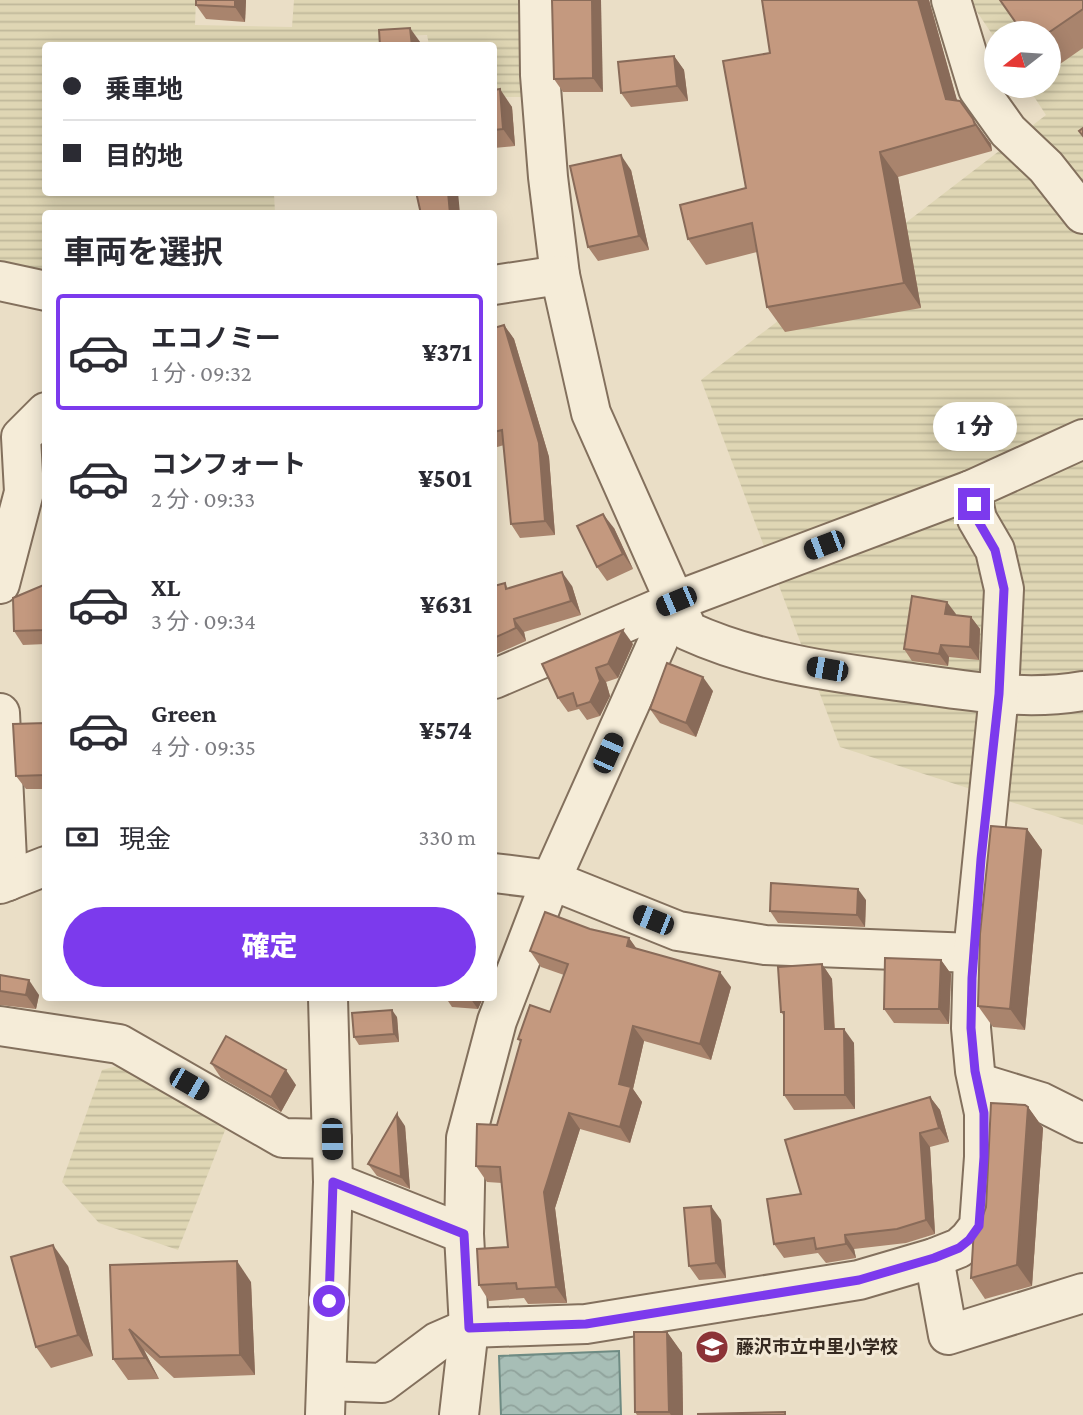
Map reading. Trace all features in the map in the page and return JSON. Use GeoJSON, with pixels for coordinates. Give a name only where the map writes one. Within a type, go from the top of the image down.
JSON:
{"type":"FeatureCollection","features":[{"type":"Feature","properties":{"kind":"street"},"geometry":{"type":"LineString","coordinates":[[539,0],[540,75],[548,177],[560,275],[591,413],[688,631],[752,654],[879,678],[999,694],[1053,696],[1083,691]]}},
{"type":"Feature","properties":{"kind":"street"},"geometry":{"type":"LineString","coordinates":[[951,0],[978,89],[1008,131],[1046,167],[1083,214]]}},
{"type":"Feature","properties":{"kind":"street"},"geometry":{"type":"LineString","coordinates":[[497,285],[560,275]]}},
{"type":"Feature","properties":{"kind":"street"},"geometry":{"type":"LineString","coordinates":[[0,281],[42,290]]}},
{"type":"Feature","properties":{"kind":"street"},"geometry":{"type":"LineString","coordinates":[[0,584],[24,492],[21,438],[42,416]]}},
{"type":"Feature","properties":{"kind":"street"},"geometry":{"type":"LineString","coordinates":[[497,678],[676,601],[971,490],[1083,439]]}},
{"type":"Feature","properties":{"kind":"street"},"geometry":{"type":"LineString","coordinates":[[328,1001],[333,1182],[326,1398],[382,1383],[437,1342],[469,1328],[586,1324],[859,1280],[959,1248],[979,1226],[984,1157],[984,1113],[975,1071],[971,1028],[974,953],[999,694],[1004,589],[995,550],[977,519],[971,490]]}},
{"type":"Feature","properties":{"kind":"street"},"geometry":{"type":"LineString","coordinates":[[460,1415],[469,1328],[464,1234],[466,1138],[497,1021],[551,880],[676,601]]}},
{"type":"Feature","properties":{"kind":"street"},"geometry":{"type":"LineString","coordinates":[[0,713],[4,883],[42,868]]}},
{"type":"Feature","properties":{"kind":"street"},"geometry":{"type":"LineString","coordinates":[[497,873],[551,880],[678,930],[765,945],[974,953]]}},
{"type":"Feature","properties":{"kind":"street"},"geometry":{"type":"LineString","coordinates":[[0,1026],[119,1044],[283,1138],[332,1139]]}},
{"type":"Feature","properties":{"kind":"street"},"geometry":{"type":"LineString","coordinates":[[979,1083],[1041,1102],[1083,1123]]}},
{"type":"Feature","properties":{"kind":"street"},"geometry":{"type":"LineString","coordinates":[[333,1182],[464,1234]]}},
{"type":"Feature","properties":{"kind":"street"},"geometry":{"type":"LineString","coordinates":[[934,1258],[948,1335],[1083,1293]]}},
{"type":"Feature","properties":{"kind":"shaded area"},"geometry":{"type":"Polygon","coordinates":[[[0,0],[196,0],[195,25],[292,27],[294,0],[521,0],[523,97],[497,97],[497,42],[428,42],[427,35],[382,37],[383,42],[42,42],[42,196],[274,196],[275,210],[42,210],[42,269],[0,262],[0,0]]]}},
{"type":"Feature","properties":{"kind":"shaded area"},"geometry":{"type":"Polygon","coordinates":[[[969,0],[1083,0],[1083,825],[840,747],[701,380],[1046,115],[1035,98],[1061,98],[1061,21],[984,22],[969,0]]]}},
{"type":"Feature","properties":{"kind":"shaded area"},"geometry":{"type":"Polygon","coordinates":[[[121,1065],[231,1115],[178,1250],[99,1223],[62,1182],[102,1070],[121,1065]]]}},
{"type":"Feature","properties":{"kind":"water"},"geometry":{"type":"Polygon","coordinates":[[[619,1351],[621,1415],[501,1415],[499,1356],[619,1351]]]}},
{"type":"Feature","properties":{"kind":"building"},"geometry":{"type":"Polygon","coordinates":[[[196,0],[235,0],[235,7],[196,5],[196,0]]]}},
{"type":"Feature","properties":{"kind":"building"},"geometry":{"type":"Polygon","coordinates":[[[552,0],[592,0],[593,78],[554,79],[552,0]]]}},
{"type":"Feature","properties":{"kind":"building"},"geometry":{"type":"Polygon","coordinates":[[[762,0],[918,0],[946,99],[960,101],[975,125],[880,152],[904,283],[767,307],[752,223],[688,239],[680,205],[746,188],[723,61],[770,53],[762,0]]]}},
{"type":"Feature","properties":{"kind":"building"},"geometry":{"type":"Polygon","coordinates":[[[1000,0],[1083,0],[1083,9],[1061,24],[1061,21],[1015,21],[1000,0]]]}},
{"type":"Feature","properties":{"kind":"building"},"geometry":{"type":"Polygon","coordinates":[[[410,28],[412,42],[380,42],[379,30],[410,28]]]}},
{"type":"Feature","properties":{"kind":"building"},"geometry":{"type":"Polygon","coordinates":[[[674,56],[677,86],[621,93],[618,62],[674,56]]]}},
{"type":"Feature","properties":{"kind":"building"},"geometry":{"type":"Polygon","coordinates":[[[500,89],[503,129],[497,130],[497,90],[500,89]]]}},
{"type":"Feature","properties":{"kind":"building"},"geometry":{"type":"Polygon","coordinates":[[[621,155],[639,236],[588,247],[570,166],[621,155]]]}},
{"type":"Feature","properties":{"kind":"building"},"geometry":{"type":"Polygon","coordinates":[[[417,196],[448,196],[450,210],[420,210],[417,196]]]}},
{"type":"Feature","properties":{"kind":"building"},"geometry":{"type":"Polygon","coordinates":[[[504,325],[539,443],[545,521],[511,524],[502,430],[497,431],[497,327],[504,325]]]}},
{"type":"Feature","properties":{"kind":"building"},"geometry":{"type":"Polygon","coordinates":[[[603,514],[623,554],[597,567],[577,526],[603,514]]]}},
{"type":"Feature","properties":{"kind":"building"},"geometry":{"type":"Polygon","coordinates":[[[562,572],[571,601],[514,619],[516,628],[497,637],[497,585],[505,583],[506,589],[562,572]]]}},
{"type":"Feature","properties":{"kind":"building"},"geometry":{"type":"Polygon","coordinates":[[[42,586],[42,630],[14,631],[13,598],[42,586]]]}},
{"type":"Feature","properties":{"kind":"building"},"geometry":{"type":"Polygon","coordinates":[[[912,596],[947,602],[945,614],[971,617],[970,647],[941,645],[939,654],[904,649],[912,596]]]}},
{"type":"Feature","properties":{"kind":"building"},"geometry":{"type":"Polygon","coordinates":[[[623,630],[608,664],[596,668],[600,681],[590,702],[577,706],[573,693],[558,698],[542,664],[623,630]]]}},
{"type":"Feature","properties":{"kind":"building"},"geometry":{"type":"Polygon","coordinates":[[[667,663],[703,677],[686,723],[650,709],[667,663]]]}},
{"type":"Feature","properties":{"kind":"building"},"geometry":{"type":"Polygon","coordinates":[[[42,723],[42,775],[16,776],[13,724],[42,723]]]}},
{"type":"Feature","properties":{"kind":"building"},"geometry":{"type":"Polygon","coordinates":[[[991,826],[1027,829],[1010,1009],[978,1006],[980,934],[991,826]]]}},
{"type":"Feature","properties":{"kind":"building"},"geometry":{"type":"Polygon","coordinates":[[[771,883],[858,889],[857,915],[770,911],[771,883]]]}},
{"type":"Feature","properties":{"kind":"building"},"geometry":{"type":"Polygon","coordinates":[[[545,912],[590,929],[629,938],[627,946],[720,972],[700,1044],[633,1026],[619,1084],[631,1087],[620,1127],[569,1113],[544,1192],[556,1287],[517,1289],[516,1283],[479,1285],[477,1249],[508,1247],[500,1167],[476,1166],[477,1124],[497,1125],[521,1040],[518,1039],[530,1005],[550,1012],[568,964],[530,951],[545,912]]]}},
{"type":"Feature","properties":{"kind":"building"},"geometry":{"type":"Polygon","coordinates":[[[885,958],[941,960],[939,1009],[884,1009],[885,958]]]}},
{"type":"Feature","properties":{"kind":"building"},"geometry":{"type":"Polygon","coordinates":[[[822,964],[825,1029],[844,1029],[845,1095],[784,1095],[784,1012],[781,1012],[778,967],[822,964]]]}},
{"type":"Feature","properties":{"kind":"building"},"geometry":{"type":"Polygon","coordinates":[[[0,975],[29,980],[26,995],[0,991],[0,975]]]}},
{"type":"Feature","properties":{"kind":"building"},"geometry":{"type":"Polygon","coordinates":[[[392,1010],[394,1034],[354,1037],[352,1013],[392,1010]]]}},
{"type":"Feature","properties":{"kind":"building"},"geometry":{"type":"Polygon","coordinates":[[[226,1036],[286,1070],[271,1097],[211,1063],[226,1036]]]}},
{"type":"Feature","properties":{"kind":"building"},"geometry":{"type":"Polygon","coordinates":[[[930,1097],[939,1128],[920,1133],[926,1220],[897,1229],[845,1235],[846,1244],[816,1249],[814,1238],[774,1244],[767,1199],[801,1194],[785,1140],[930,1097]]]}},
{"type":"Feature","properties":{"kind":"building"},"geometry":{"type":"Polygon","coordinates":[[[991,1103],[1028,1107],[1017,1265],[971,1278],[974,1228],[986,1207],[991,1103]]]}},
{"type":"Feature","properties":{"kind":"building"},"geometry":{"type":"Polygon","coordinates":[[[397,1114],[401,1177],[368,1164],[397,1114]]]}},
{"type":"Feature","properties":{"kind":"building"},"geometry":{"type":"Polygon","coordinates":[[[711,1206],[716,1263],[689,1266],[684,1208],[711,1206]]]}},
{"type":"Feature","properties":{"kind":"building"},"geometry":{"type":"Polygon","coordinates":[[[53,1245],[78,1335],[36,1347],[11,1257],[53,1245]]]}},
{"type":"Feature","properties":{"kind":"building"},"geometry":{"type":"Polygon","coordinates":[[[237,1261],[240,1355],[160,1357],[129,1329],[145,1358],[113,1359],[110,1265],[237,1261]]]}},
{"type":"Feature","properties":{"kind":"building"},"geometry":{"type":"Polygon","coordinates":[[[634,1332],[667,1332],[669,1412],[635,1412],[634,1332]]]}},
{"type":"Feature","properties":{"kind":"building"},"geometry":{"type":"Polygon","coordinates":[[[785,1412],[785,1415],[698,1415],[698,1414],[785,1412]]]}},
{"type":"Feature","properties":{"kind":"place","name":"藤沢市立中里小学校"},"geometry":{"type":"Point","coordinates":[712,1347]}},
{"type":"Feature","properties":{"kind":"route"},"geometry":{"type":"LineString","coordinates":[[329,1301],[333,1182],[464,1234],[469,1328],[586,1324],[859,1280],[934,1258],[959,1248],[969,1240],[979,1226],[984,1157],[984,1113],[975,1071],[971,1028],[981,859],[999,694],[1004,589],[995,550],[977,519],[974,504]]}}]}
